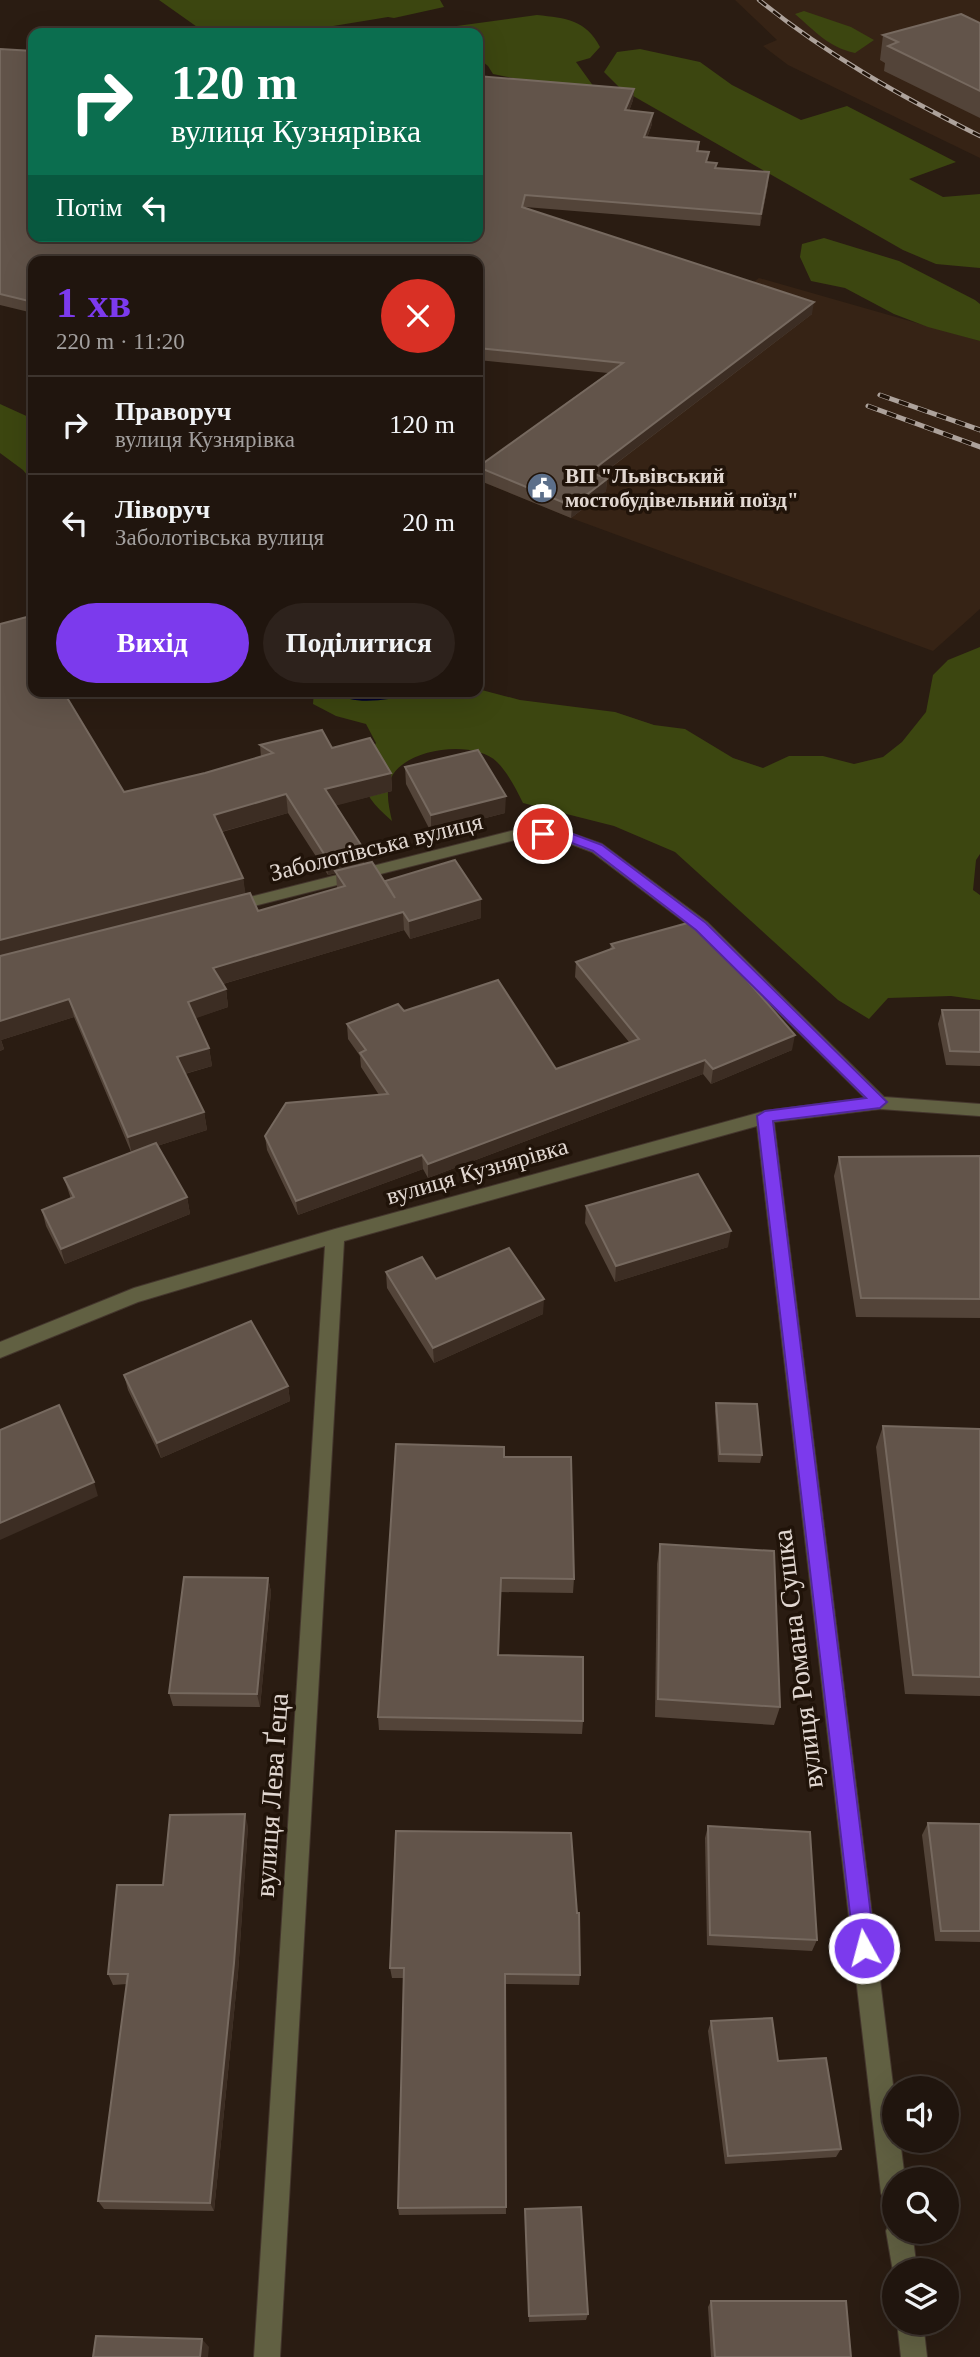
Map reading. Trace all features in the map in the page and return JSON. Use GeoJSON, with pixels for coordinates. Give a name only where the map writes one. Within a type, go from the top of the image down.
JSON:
{"type":"FeatureCollection","features":[{"type":"Feature","properties":{"kind":"street","name":"Заболотівська вулиця"},"geometry":{"type":"LineString","coordinates":[[219,910],[523,833],[562,835],[597,848],[701,926],[880,1102]]}},
{"type":"Feature","properties":{"kind":"street","name":"вулиця Кузнярівка"},"geometry":{"type":"LineString","coordinates":[[0,1350],[134,1296],[335,1236],[765,1116],[880,1102],[980,1110]]}},
{"type":"Feature","properties":{"kind":"street","name":"вулиця Романа Сушка"},"geometry":{"type":"LineString","coordinates":[[765,1116],[891,2167]]}},
{"type":"Feature","properties":{"kind":"street","name":"вулиця Лева Ґеца"},"geometry":{"type":"LineString","coordinates":[[267,2357],[335,1236]]}},
{"type":"Feature","properties":{"kind":"street"},"geometry":{"type":"LineString","coordinates":[[911,2335],[914,2357]]}},
{"type":"Feature","properties":{"kind":"shaded area"},"geometry":{"type":"Polygon","coordinates":[[[735,0],[980,0],[980,158],[788,65],[763,46],[777,40],[735,0]]]}},
{"type":"Feature","properties":{"kind":"shaded area"},"geometry":{"type":"Polygon","coordinates":[[[759,278],[980,341],[980,609],[933,651],[571,518],[483,482],[483,476],[759,278]]]}},
{"type":"Feature","properties":{"kind":"green space"},"geometry":{"type":"Polygon","coordinates":[[[159,0],[440,0],[444,7],[394,18],[321,28],[199,28],[159,0]]]}},
{"type":"Feature","properties":{"kind":"green space"},"geometry":{"type":"Polygon","coordinates":[[[804,11],[851,27],[874,40],[855,53],[837,47],[822,38],[795,14],[804,11]]]}},
{"type":"Feature","properties":{"kind":"green space"},"geometry":{"type":"Polygon","coordinates":[[[537,15],[574,22],[588,31],[600,47],[590,58],[576,62],[594,87],[528,81],[493,74],[483,62],[483,28],[442,28],[537,15]]]}},
{"type":"Feature","properties":{"kind":"green space"},"geometry":{"type":"Polygon","coordinates":[[[640,49],[700,62],[732,85],[801,120],[847,106],[956,162],[909,179],[943,197],[980,194],[980,268],[936,264],[903,250],[621,89],[604,72],[617,52],[640,49]]]}},
{"type":"Feature","properties":{"kind":"green space"},"geometry":{"type":"Polygon","coordinates":[[[824,238],[899,261],[975,300],[980,304],[980,341],[928,327],[894,314],[845,288],[811,281],[800,257],[802,244],[824,238]]]}},
{"type":"Feature","properties":{"kind":"green space"},"geometry":{"type":"Polygon","coordinates":[[[0,404],[28,417],[28,476],[0,453],[0,404]]]}},
{"type":"Feature","properties":{"kind":"green space"},"geometry":{"type":"Polygon","coordinates":[[[980,647],[980,854],[976,860],[973,890],[980,895],[980,1000],[951,996],[888,998],[869,1019],[838,1000],[675,852],[614,826],[523,803],[505,771],[486,755],[457,749],[441,750],[410,760],[399,768],[389,783],[388,800],[392,821],[373,803],[365,786],[365,767],[376,743],[366,724],[336,716],[313,704],[314,697],[483,697],[483,690],[520,700],[615,712],[654,725],[685,729],[733,758],[763,768],[789,756],[823,756],[854,764],[883,757],[902,742],[926,712],[933,675],[948,660],[980,647]]]}},
{"type":"Feature","properties":{"kind":"water"},"geometry":{"type":"Polygon","coordinates":[[[342,697],[399,697],[372,701],[342,697]]]}},
{"type":"Feature","properties":{"kind":"building"},"geometry":{"type":"Polygon","coordinates":[[[961,14],[980,23],[980,91],[888,46],[898,42],[883,35],[961,14]]]}},
{"type":"Feature","properties":{"kind":"building"},"geometry":{"type":"Polygon","coordinates":[[[0,49],[28,51],[28,242],[483,242],[483,76],[634,89],[625,110],[653,113],[644,137],[699,142],[697,151],[709,152],[706,162],[717,163],[715,168],[769,172],[761,214],[525,195],[522,207],[814,302],[590,472],[607,479],[572,506],[483,469],[483,463],[623,363],[483,349],[483,256],[28,256],[28,301],[0,294],[0,49]]]}},
{"type":"Feature","properties":{"kind":"building"},"geometry":{"type":"Polygon","coordinates":[[[27,617],[28,697],[67,697],[124,792],[205,773],[273,753],[260,745],[322,730],[332,748],[370,738],[391,773],[325,789],[363,848],[326,857],[286,794],[214,815],[243,878],[0,940],[0,624],[27,617]]]}},
{"type":"Feature","properties":{"kind":"building"},"geometry":{"type":"Polygon","coordinates":[[[478,750],[506,796],[431,815],[405,767],[478,750]]]}},
{"type":"Feature","properties":{"kind":"building"},"geometry":{"type":"Polygon","coordinates":[[[455,860],[481,899],[409,921],[403,912],[213,968],[226,989],[188,1002],[209,1048],[177,1057],[204,1112],[128,1137],[69,999],[0,1021],[0,956],[250,893],[258,911],[345,886],[335,871],[372,862],[395,898],[385,881],[455,860]]]}},
{"type":"Feature","properties":{"kind":"building"},"geometry":{"type":"Polygon","coordinates":[[[695,921],[795,1035],[713,1069],[705,1060],[428,1164],[422,1155],[296,1201],[265,1136],[286,1103],[388,1094],[360,1053],[366,1050],[347,1024],[398,1004],[404,1011],[498,980],[556,1069],[639,1039],[576,962],[614,948],[611,944],[695,921]]]}},
{"type":"Feature","properties":{"kind":"building"},"geometry":{"type":"Polygon","coordinates":[[[942,1010],[980,1010],[980,1052],[950,1051],[942,1010]]]}},
{"type":"Feature","properties":{"kind":"building"},"geometry":{"type":"Polygon","coordinates":[[[156,1143],[187,1197],[61,1249],[42,1210],[74,1197],[64,1178],[156,1143]]]}},
{"type":"Feature","properties":{"kind":"building"},"geometry":{"type":"Polygon","coordinates":[[[980,1156],[980,1299],[861,1298],[839,1157],[980,1156]]]}},
{"type":"Feature","properties":{"kind":"building"},"geometry":{"type":"Polygon","coordinates":[[[698,1174],[731,1231],[616,1266],[586,1206],[698,1174]]]}},
{"type":"Feature","properties":{"kind":"building"},"geometry":{"type":"Polygon","coordinates":[[[509,1248],[544,1299],[433,1348],[386,1272],[422,1257],[436,1279],[509,1248]]]}},
{"type":"Feature","properties":{"kind":"building"},"geometry":{"type":"Polygon","coordinates":[[[251,1321],[288,1386],[157,1443],[124,1375],[251,1321]]]}},
{"type":"Feature","properties":{"kind":"building"},"geometry":{"type":"Polygon","coordinates":[[[716,1403],[757,1404],[762,1455],[720,1454],[716,1403]]]}},
{"type":"Feature","properties":{"kind":"building"},"geometry":{"type":"Polygon","coordinates":[[[59,1405],[94,1482],[0,1523],[0,1430],[59,1405]]]}},
{"type":"Feature","properties":{"kind":"building"},"geometry":{"type":"Polygon","coordinates":[[[883,1426],[980,1429],[980,1677],[913,1675],[883,1426]]]}},
{"type":"Feature","properties":{"kind":"building"},"geometry":{"type":"Polygon","coordinates":[[[396,1444],[504,1447],[504,1457],[571,1457],[574,1579],[501,1578],[498,1655],[583,1657],[583,1721],[378,1717],[396,1444]]]}},
{"type":"Feature","properties":{"kind":"building"},"geometry":{"type":"Polygon","coordinates":[[[660,1544],[774,1551],[780,1707],[658,1699],[660,1544]]]}},
{"type":"Feature","properties":{"kind":"building"},"geometry":{"type":"Polygon","coordinates":[[[184,1577],[268,1578],[257,1694],[169,1693],[184,1577]]]}},
{"type":"Feature","properties":{"kind":"building"},"geometry":{"type":"Polygon","coordinates":[[[245,1814],[234,1963],[210,2203],[98,2201],[128,1974],[108,1974],[117,1885],[163,1885],[170,1815],[245,1814]]]}},
{"type":"Feature","properties":{"kind":"building"},"geometry":{"type":"Polygon","coordinates":[[[928,1823],[980,1824],[980,1931],[941,1931],[928,1823]]]}},
{"type":"Feature","properties":{"kind":"building"},"geometry":{"type":"Polygon","coordinates":[[[708,1826],[810,1832],[817,1940],[710,1935],[708,1826]]]}},
{"type":"Feature","properties":{"kind":"building"},"geometry":{"type":"Polygon","coordinates":[[[396,1831],[571,1833],[579,1913],[580,1975],[505,1974],[506,2207],[398,2208],[404,1968],[390,1968],[396,1831]]]}},
{"type":"Feature","properties":{"kind":"building"},"geometry":{"type":"Polygon","coordinates":[[[772,2018],[778,2061],[826,2058],[841,2149],[728,2156],[711,2021],[772,2018]]]}},
{"type":"Feature","properties":{"kind":"building"},"geometry":{"type":"Polygon","coordinates":[[[581,2207],[588,2314],[529,2316],[525,2209],[581,2207]]]}},
{"type":"Feature","properties":{"kind":"building"},"geometry":{"type":"Polygon","coordinates":[[[711,2301],[846,2301],[851,2357],[715,2357],[711,2301]]]}},
{"type":"Feature","properties":{"kind":"building"},"geometry":{"type":"Polygon","coordinates":[[[96,2336],[202,2339],[200,2357],[93,2357],[96,2336]]]}},
{"type":"Feature","properties":{"kind":"railway"},"geometry":{"type":"LineString","coordinates":[[759,0],[811,39],[866,74],[980,136]]}},
{"type":"Feature","properties":{"kind":"railway"},"geometry":{"type":"LineString","coordinates":[[880,395],[980,430]]}},
{"type":"Feature","properties":{"kind":"railway"},"geometry":{"type":"LineString","coordinates":[[868,406],[980,447]]}},
{"type":"Feature","properties":{"kind":"place","name":"ВП \"Львівський мостобудівельний поїзд\""},"geometry":{"type":"Point","coordinates":[542,488]}},
{"type":"Feature","properties":{"kind":"route"},"geometry":{"type":"LineString","coordinates":[[543,834],[562,835],[597,848],[701,926],[880,1102],[765,1116],[864,1948]]}}]}
